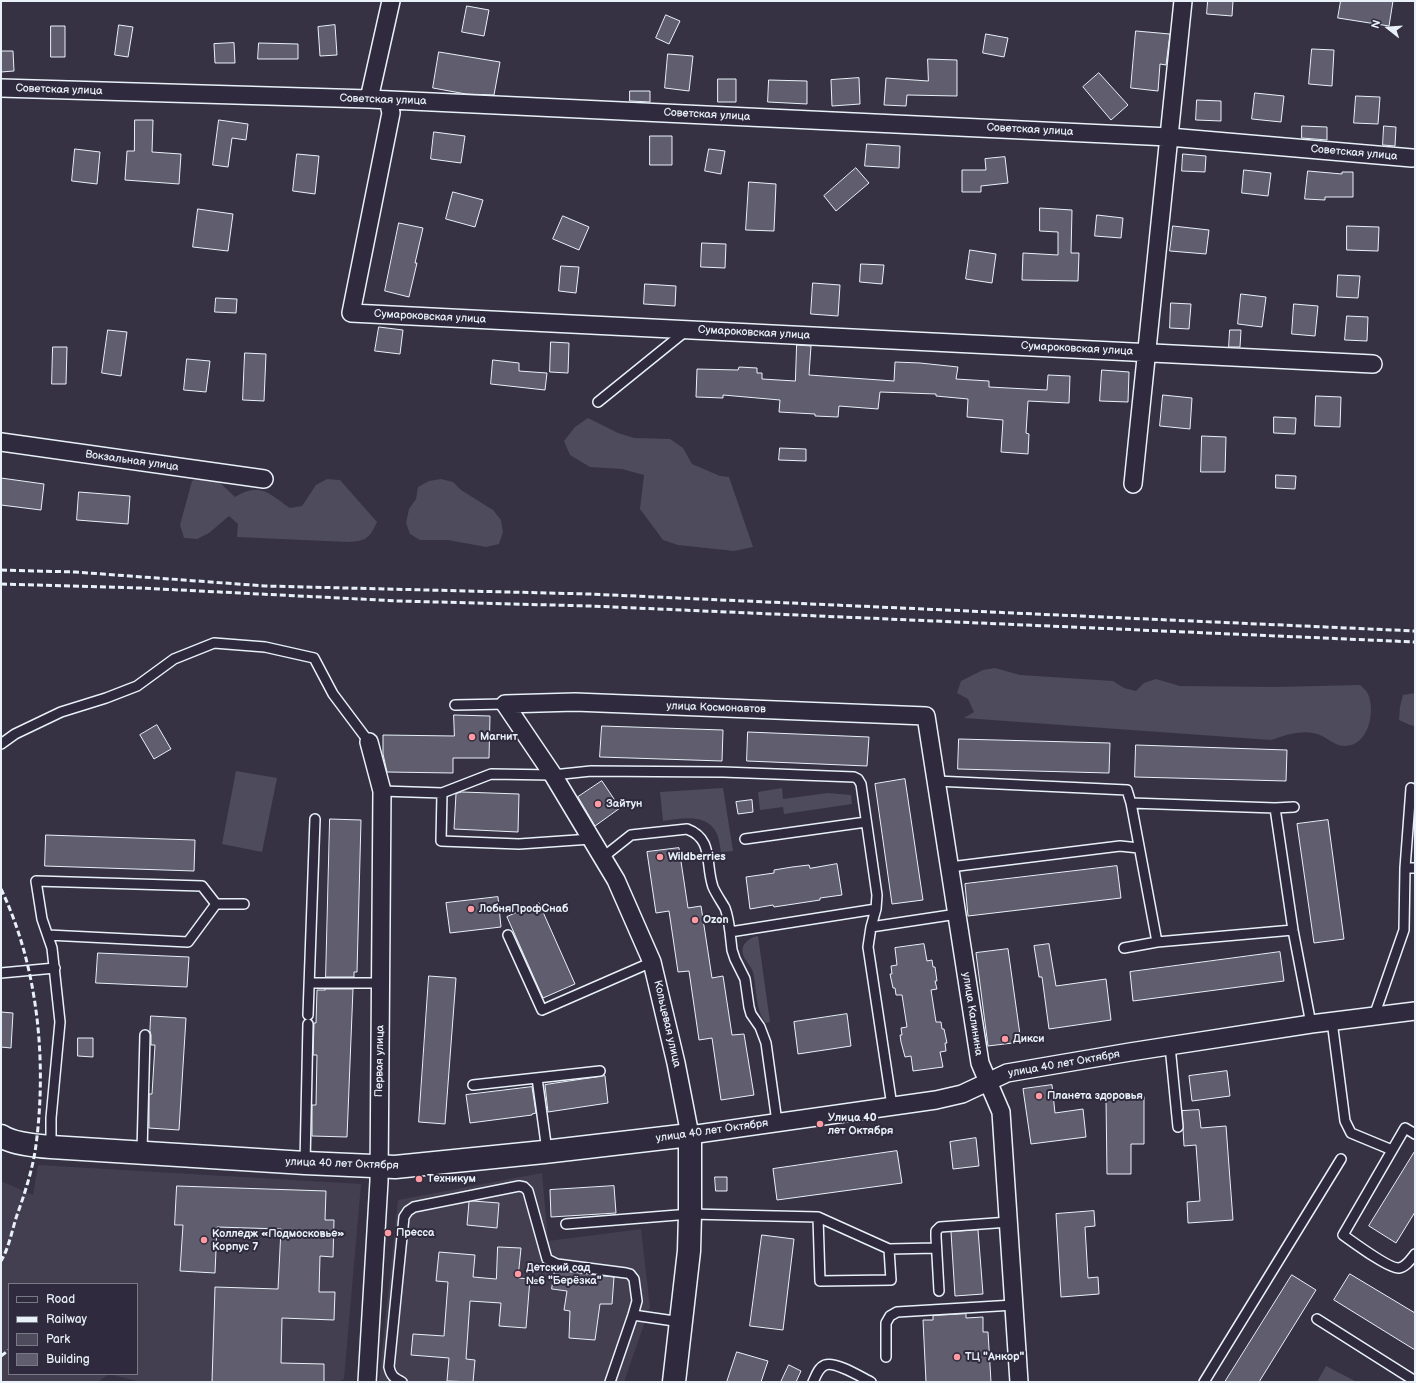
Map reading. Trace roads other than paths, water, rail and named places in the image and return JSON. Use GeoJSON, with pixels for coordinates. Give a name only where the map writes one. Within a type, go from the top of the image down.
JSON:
{"type":"FeatureCollection","features":[{"type":"Feature","properties":{"kind":"street"},"geometry":{"type":"LineString","coordinates":[[369,99],[391,1]]}},
{"type":"Feature","properties":{"kind":"street"},"geometry":{"type":"LineString","coordinates":[[1133,484],[1183,1]]}},
{"type":"Feature","properties":{"kind":"street","name":"Советская улица"},"geometry":{"type":"LineString","coordinates":[[1,88],[369,99],[1169,137],[1412,158]]}},
{"type":"Feature","properties":{"kind":"street","name":"Сумароковская улица"},"geometry":{"type":"LineString","coordinates":[[388,100],[391,113],[351,313],[1373,364]]}},
{"type":"Feature","properties":{"kind":"street","name":"Вокзальная улица"},"geometry":{"type":"LineString","coordinates":[[1,442],[264,479]]}},
{"type":"Feature","properties":{"kind":"street","name":"улица Космонавтов"},"geometry":{"type":"LineString","coordinates":[[505,704],[575,702],[926,716]]}},
{"type":"Feature","properties":{"kind":"street","name":"Кольцевая улица"},"geometry":{"type":"LineString","coordinates":[[505,704],[553,775],[616,880],[652,962],[676,1063],[690,1135],[690,1214],[688,1251],[674,1382]]}},
{"type":"Feature","properties":{"kind":"street","name":"улица Калинина"},"geometry":{"type":"LineString","coordinates":[[926,716],[980,1063],[1001,1112],[1019,1382]]}},
{"type":"Feature","properties":{"kind":"street","name":"Первая улица"},"geometry":{"type":"LineString","coordinates":[[368,1382],[379,1166],[382,791],[369,742]]}},
{"type":"Feature","properties":{"kind":"street","name":"улица 40 лет Октября"},"geometry":{"type":"LineString","coordinates":[[1,1136],[6,1139],[51,1147],[305,1163],[396,1167],[690,1135],[936,1100],[962,1094],[1008,1073],[1311,1024],[1415,1011]]}},
{"type":"Feature","properties":{"kind":"lane"},"geometry":{"type":"LineString","coordinates":[[598,402],[688,330]]}},
{"type":"Feature","properties":{"kind":"lane"},"geometry":{"type":"LineString","coordinates":[[1,744],[15,734],[61,712],[106,698],[137,686],[174,659],[214,643],[265,647],[314,658],[333,694],[369,742]]}},
{"type":"Feature","properties":{"kind":"lane"},"geometry":{"type":"LineString","coordinates":[[455,704],[505,704]]}},
{"type":"Feature","properties":{"kind":"lane"},"geometry":{"type":"LineString","coordinates":[[382,791],[442,793],[491,774],[553,775],[591,771],[723,772],[854,777],[858,779],[861,784],[877,895],[876,909],[868,947],[892,1106]]}},
{"type":"Feature","properties":{"kind":"lane"},"geometry":{"type":"LineString","coordinates":[[936,781],[1127,790],[1131,803],[1138,848],[1157,942]]}},
{"type":"Feature","properties":{"kind":"lane"},"geometry":{"type":"LineString","coordinates":[[1374,1016],[1404,930],[1405,868],[1410,788]]}},
{"type":"Feature","properties":{"kind":"lane"},"geometry":{"type":"LineString","coordinates":[[442,793],[441,841],[519,844],[591,840]]}},
{"type":"Feature","properties":{"kind":"lane"},"geometry":{"type":"LineString","coordinates":[[1131,803],[1275,808],[1294,807]]}},
{"type":"Feature","properties":{"kind":"lane"},"geometry":{"type":"LineString","coordinates":[[1275,808],[1293,930],[1311,1024]]}},
{"type":"Feature","properties":{"kind":"lane"},"geometry":{"type":"LineString","coordinates":[[305,1163],[315,819]]}},
{"type":"Feature","properties":{"kind":"lane"},"geometry":{"type":"LineString","coordinates":[[745,839],[866,822]]}},
{"type":"Feature","properties":{"kind":"lane"},"geometry":{"type":"LineString","coordinates":[[602,858],[631,835],[687,829],[695,832],[701,839],[706,848],[712,886],[725,909],[732,950],[745,979],[750,1011],[760,1027],[766,1043],[777,1122]]}},
{"type":"Feature","properties":{"kind":"lane"},"geometry":{"type":"LineString","coordinates":[[950,867],[1120,846],[1138,848]]}},
{"type":"Feature","properties":{"kind":"lane"},"geometry":{"type":"LineString","coordinates":[[1405,868],[1415,868]]}},
{"type":"Feature","properties":{"kind":"lane"},"geometry":{"type":"LineString","coordinates":[[51,1147],[51,1118],[60,1022],[52,948],[42,919],[36,881],[202,886],[216,904]]}},
{"type":"Feature","properties":{"kind":"lane"},"geometry":{"type":"LineString","coordinates":[[216,904],[244,904]]}},
{"type":"Feature","properties":{"kind":"lane"},"geometry":{"type":"LineString","coordinates":[[48,935],[188,942],[216,904]]}},
{"type":"Feature","properties":{"kind":"lane"},"geometry":{"type":"LineString","coordinates":[[730,932],[876,909]]}},
{"type":"Feature","properties":{"kind":"lane"},"geometry":{"type":"LineString","coordinates":[[871,927],[957,914]]}},
{"type":"Feature","properties":{"kind":"lane"},"geometry":{"type":"LineString","coordinates":[[1124,948],[1157,942],[1293,930]]}},
{"type":"Feature","properties":{"kind":"lane"},"geometry":{"type":"LineString","coordinates":[[508,934],[542,1010],[652,962]]}},
{"type":"Feature","properties":{"kind":"lane"},"geometry":{"type":"LineString","coordinates":[[1,973],[55,968]]}},
{"type":"Feature","properties":{"kind":"lane"},"geometry":{"type":"LineString","coordinates":[[310,983],[381,983]]}},
{"type":"Feature","properties":{"kind":"lane"},"geometry":{"type":"LineString","coordinates":[[1332,1021],[1345,1121],[1351,1134],[1392,1150]]}},
{"type":"Feature","properties":{"kind":"lane"},"geometry":{"type":"LineString","coordinates":[[142,1152],[145,1035]]}},
{"type":"Feature","properties":{"kind":"lane"},"geometry":{"type":"LineString","coordinates":[[1170,1046],[1178,1127]]}},
{"type":"Feature","properties":{"kind":"lane"},"geometry":{"type":"LineString","coordinates":[[472,1085],[600,1071]]}},
{"type":"Feature","properties":{"kind":"lane"},"geometry":{"type":"LineString","coordinates":[[537,1078],[548,1151]]}},
{"type":"Feature","properties":{"kind":"lane"},"geometry":{"type":"LineString","coordinates":[[1415,1134],[1405,1128],[1343,1235],[1386,1264],[1398,1268],[1405,1266],[1415,1254]]}},
{"type":"Feature","properties":{"kind":"lane"},"geometry":{"type":"LineString","coordinates":[[1204,1382],[1340,1159]]}},
{"type":"Feature","properties":{"kind":"lane"},"geometry":{"type":"LineString","coordinates":[[402,1382],[395,1379],[390,1374],[389,1367],[404,1217],[408,1210],[414,1207],[519,1186],[524,1187],[528,1191],[547,1260],[557,1264],[626,1273],[630,1274],[634,1279],[637,1301],[610,1382]]}},
{"type":"Feature","properties":{"kind":"lane"},"geometry":{"type":"LineString","coordinates":[[566,1224],[690,1214],[818,1217],[888,1249],[936,1248]]}},
{"type":"Feature","properties":{"kind":"lane"},"geometry":{"type":"LineString","coordinates":[[818,1217],[820,1281],[891,1280],[888,1249]]}},
{"type":"Feature","properties":{"kind":"lane"},"geometry":{"type":"LineString","coordinates":[[939,1291],[936,1231],[940,1227],[1009,1222]]}},
{"type":"Feature","properties":{"kind":"lane"},"geometry":{"type":"LineString","coordinates":[[886,1357],[886,1323],[890,1316],[897,1312],[1014,1305]]}},
{"type":"Feature","properties":{"kind":"lane"},"geometry":{"type":"LineString","coordinates":[[633,1315],[680,1322]]}},
{"type":"Feature","properties":{"kind":"lane"},"geometry":{"type":"LineString","coordinates":[[1317,1319],[1415,1381]]}},
{"type":"Feature","properties":{"kind":"lane"},"geometry":{"type":"LineString","coordinates":[[813,1382],[819,1370],[826,1364],[835,1364],[871,1382]]}},
{"type":"Feature","properties":{"kind":"railway"},"geometry":{"type":"LineString","coordinates":[[1,570],[75,572],[265,586],[589,594],[1415,631]]}},
{"type":"Feature","properties":{"kind":"railway"},"geometry":{"type":"LineString","coordinates":[[1,584],[140,588],[399,601],[590,606],[1415,642]]}},
{"type":"Feature","properties":{"kind":"railway"},"geometry":{"type":"LineString","coordinates":[[1,889],[14,919],[24,950],[31,982],[40,1047],[39,1113],[33,1163],[8,1245],[1,1261]]}},
{"type":"Feature","properties":{"kind":"railway"},"geometry":{"type":"LineString","coordinates":[[1,1356],[8,1351]]}},
{"type":"Feature","properties":{"kind":"place","name":"Магнит"},"geometry":{"type":"Point","coordinates":[472,737]}},
{"type":"Feature","properties":{"kind":"place","name":"Зайтун"},"geometry":{"type":"Point","coordinates":[598,804]}},
{"type":"Feature","properties":{"kind":"place","name":"Wildberries"},"geometry":{"type":"Point","coordinates":[660,857]}},
{"type":"Feature","properties":{"kind":"place","name":"ЛобняПрофСнаб"},"geometry":{"type":"Point","coordinates":[471,909]}},
{"type":"Feature","properties":{"kind":"place","name":"Ozon"},"geometry":{"type":"Point","coordinates":[695,920]}},
{"type":"Feature","properties":{"kind":"place","name":"Дикси"},"geometry":{"type":"Point","coordinates":[1005,1039]}},
{"type":"Feature","properties":{"kind":"place","name":"Планета здоровья"},"geometry":{"type":"Point","coordinates":[1039,1096]}},
{"type":"Feature","properties":{"kind":"place","name":"Улица 40 лет Октября"},"geometry":{"type":"Point","coordinates":[820,1124]}},
{"type":"Feature","properties":{"kind":"place","name":"Техникум"},"geometry":{"type":"Point","coordinates":[419,1179]}},
{"type":"Feature","properties":{"kind":"place","name":"Пресса"},"geometry":{"type":"Point","coordinates":[388,1233]}},
{"type":"Feature","properties":{"kind":"place","name":"Колледж «Подмосковье» Корпус 7"},"geometry":{"type":"Point","coordinates":[204,1240]}},
{"type":"Feature","properties":{"kind":"place","name":"Детский сад №6 \"Берёзка\""},"geometry":{"type":"Point","coordinates":[518,1274]}},
{"type":"Feature","properties":{"kind":"place","name":"ТЦ \"Анкор\""},"geometry":{"type":"Point","coordinates":[957,1357]}}]}
